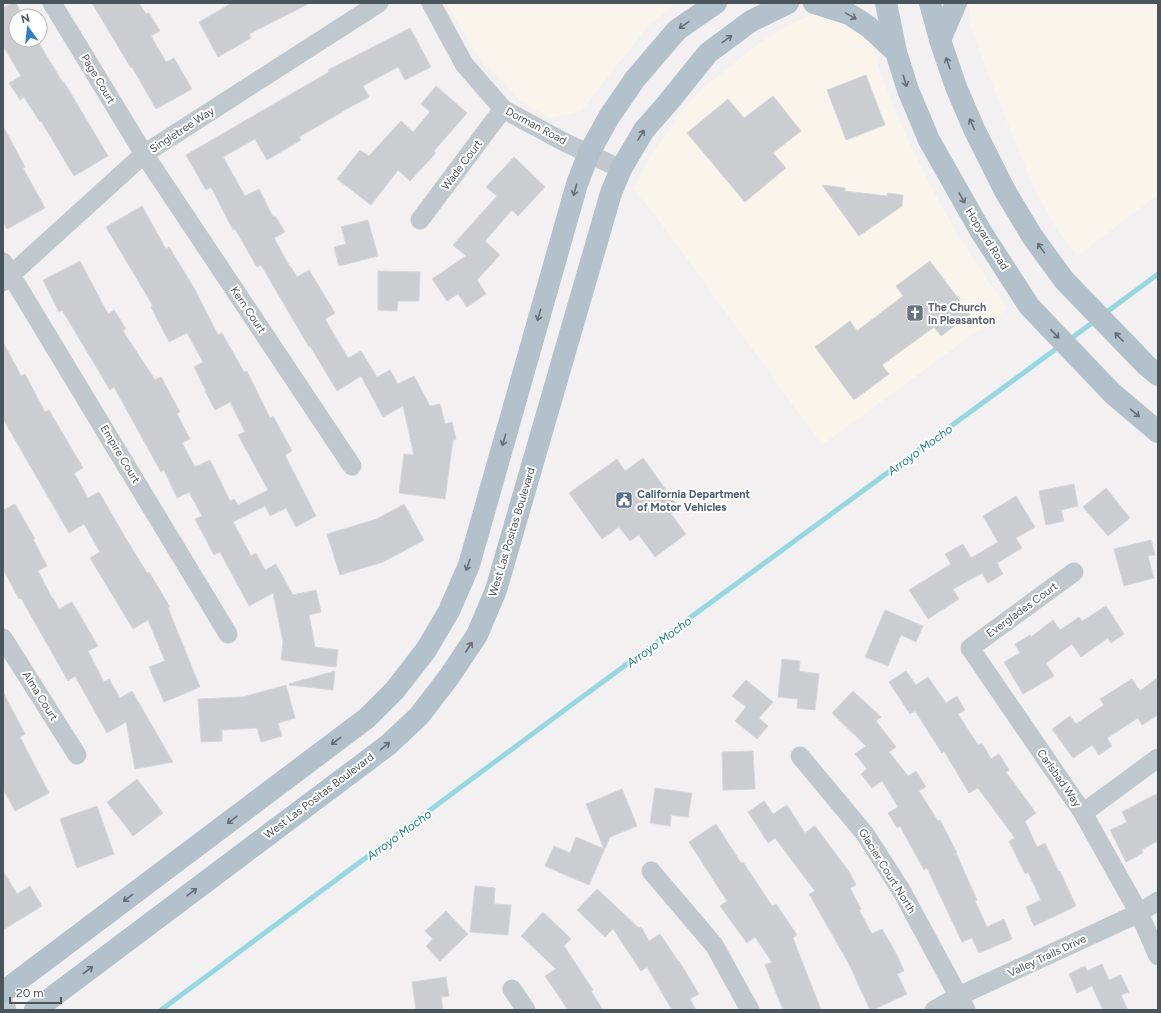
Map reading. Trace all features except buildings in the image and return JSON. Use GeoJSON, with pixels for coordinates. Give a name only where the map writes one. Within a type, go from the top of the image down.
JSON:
{"type":"FeatureCollection","features":[{"type":"Feature","properties":{"kind":"main road"},"geometry":{"type":"LineString","coordinates":[[3,992],[367,718],[395,690],[426,650],[449,611],[469,565],[576,184],[609,117],[635,79],[677,30],[716,3]]}},
{"type":"Feature","properties":{"kind":"main road","name":"West Las Positas Boulevard"},"geometry":{"type":"LineString","coordinates":[[35,1010],[388,745],[418,716],[449,677],[477,635],[496,590],[610,193],[621,168],[644,130],[708,53],[751,21],[788,3]]}},
{"type":"Feature","properties":{"kind":"main road"},"geometry":{"type":"LineString","coordinates":[[814,3],[849,14],[869,27],[896,52]]}},
{"type":"Feature","properties":{"kind":"main road","name":"Hopyard Road"},"geometry":{"type":"LineString","coordinates":[[886,3],[896,52],[908,90],[929,140],[980,230],[1029,306],[1112,393],[1158,432]]}},
{"type":"Feature","properties":{"kind":"main road"},"geometry":{"type":"LineString","coordinates":[[930,3],[940,40],[956,87],[974,129],[1005,191],[1032,236],[1064,280],[1152,370]]}},
{"type":"Feature","properties":{"kind":"main road"},"geometry":{"type":"LineString","coordinates":[[940,40],[956,3]]}},
{"type":"Feature","properties":{"kind":"street","name":"Page Court"},"geometry":{"type":"LineString","coordinates":[[52,3],[144,154]]}},
{"type":"Feature","properties":{"kind":"street","name":"Singletree Way"},"geometry":{"type":"LineString","coordinates":[[6,273],[144,154],[379,3]]}},
{"type":"Feature","properties":{"kind":"street","name":"Dorman Road"},"geometry":{"type":"LineString","coordinates":[[431,3],[464,64],[503,109],[564,142],[621,168]]}},
{"type":"Feature","properties":{"kind":"street","name":"Wade Court"},"geometry":{"type":"LineString","coordinates":[[420,220],[503,109]]}},
{"type":"Feature","properties":{"kind":"street","name":"Kern Court"},"geometry":{"type":"LineString","coordinates":[[144,154],[352,466]]}},
{"type":"Feature","properties":{"kind":"street","name":"Empire Court"},"geometry":{"type":"LineString","coordinates":[[6,273],[228,634]]}},
{"type":"Feature","properties":{"kind":"street","name":"Everglades Court"},"geometry":{"type":"LineString","coordinates":[[970,648],[1074,572]]}},
{"type":"Feature","properties":{"kind":"street","name":"Alma Court"},"geometry":{"type":"LineString","coordinates":[[3,638],[77,755]]}},
{"type":"Feature","properties":{"kind":"street","name":"Carlsbad Way"},"geometry":{"type":"LineString","coordinates":[[970,648],[1083,813],[1139,913],[1158,956]]}},
{"type":"Feature","properties":{"kind":"street","name":"Glacier Court North"},"geometry":{"type":"LineString","coordinates":[[800,756],[865,834],[901,890],[963,1003]]}},
{"type":"Feature","properties":{"kind":"street"},"geometry":{"type":"LineString","coordinates":[[1083,813],[1158,758]]}},
{"type":"Feature","properties":{"kind":"street"},"geometry":{"type":"LineString","coordinates":[[651,871],[714,945],[750,1010]]}},
{"type":"Feature","properties":{"kind":"street","name":"Valley Trails Drive"},"geometry":{"type":"LineString","coordinates":[[934,1010],[963,1003],[1139,913],[1158,901]]}},
{"type":"Feature","properties":{"kind":"street"},"geometry":{"type":"LineString","coordinates":[[512,989],[526,1010]]}},
{"type":"Feature","properties":{"kind":"street"},"geometry":{"type":"LineString","coordinates":[[3,1003],[7,1010]]}},
{"type":"Feature","properties":{"kind":"shaded area"},"geometry":{"type":"Polygon","coordinates":[[[446,3],[676,3],[647,27],[581,111],[549,118],[519,99],[482,62],[446,3]]]}},
{"type":"Feature","properties":{"kind":"shaded area"},"geometry":{"type":"Polygon","coordinates":[[[968,3],[1158,3],[1158,195],[1077,256],[1057,229],[1032,184],[971,27],[968,3]]]}},
{"type":"Feature","properties":{"kind":"shaded area"},"geometry":{"type":"Polygon","coordinates":[[[830,14],[866,33],[873,46],[880,72],[895,110],[910,145],[931,187],[960,239],[1007,309],[822,445],[653,212],[633,189],[646,163],[668,131],[682,111],[702,89],[757,45],[788,25],[813,15],[830,14]]]}},
{"type":"Feature","properties":{"kind":"waterway","name":"Arroyo Mocho"},"geometry":{"type":"LineString","coordinates":[[1104,314],[1158,274]]}},
{"type":"Feature","properties":{"kind":"waterway","name":"Arroyo Mocho"},"geometry":{"type":"LineString","coordinates":[[1069,340],[1096,320]]}},
{"type":"Feature","properties":{"kind":"waterway","name":"Arroyo Mocho"},"geometry":{"type":"LineString","coordinates":[[161,1010],[574,703],[1060,346]]}},
{"type":"Feature","properties":{"kind":"place","name":"The Church in Pleasanton"},"geometry":{"type":"Point","coordinates":[915,313]}},
{"type":"Feature","properties":{"kind":"place","name":"California Department of Motor Vehicles"},"geometry":{"type":"Point","coordinates":[624,500]}}]}
